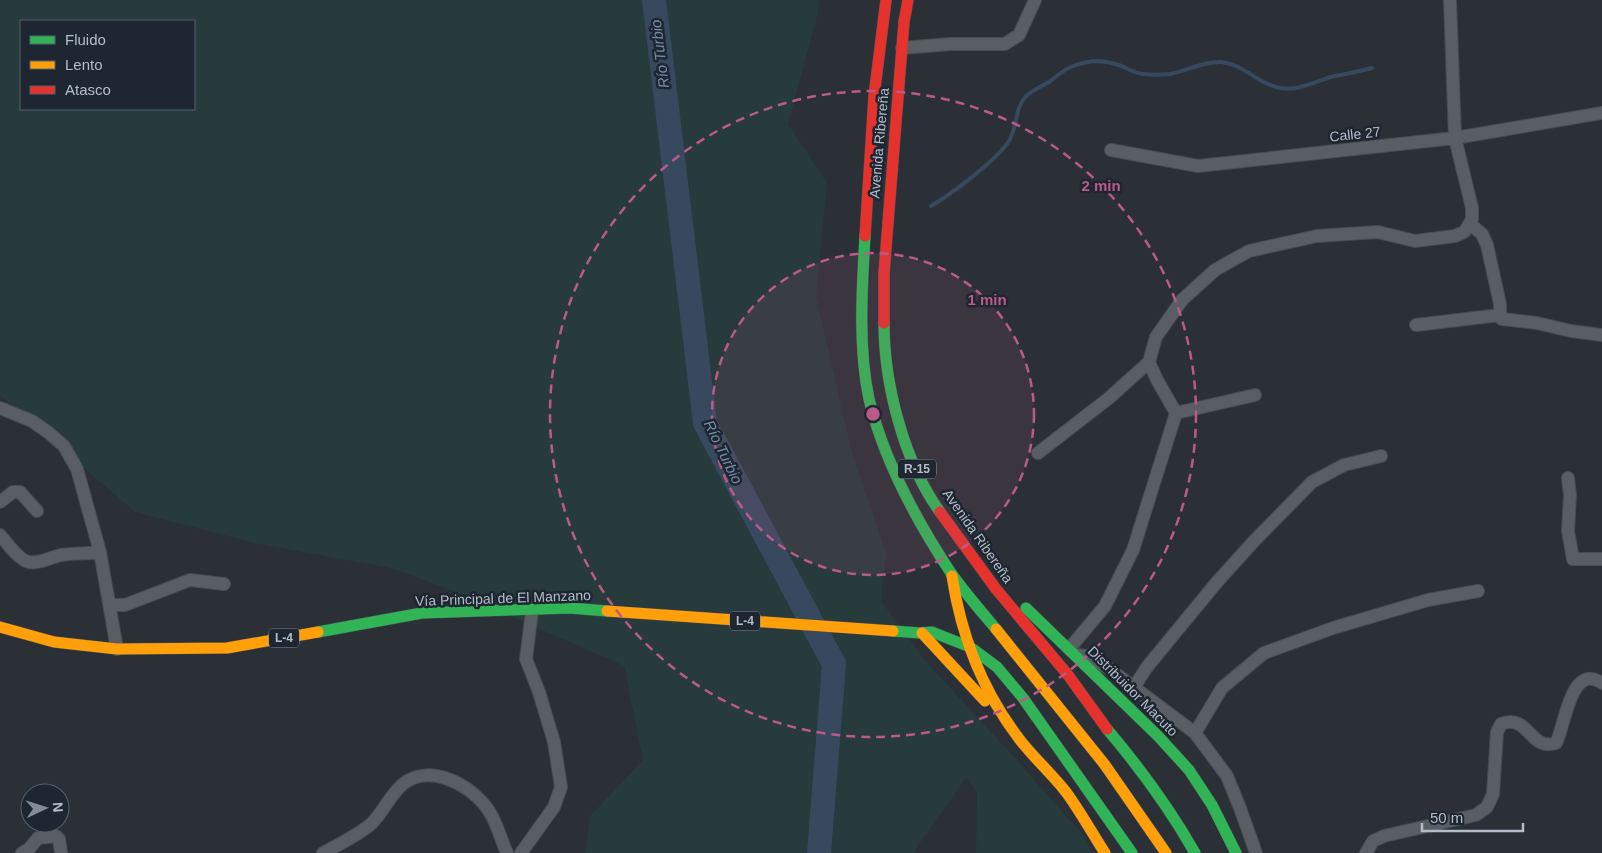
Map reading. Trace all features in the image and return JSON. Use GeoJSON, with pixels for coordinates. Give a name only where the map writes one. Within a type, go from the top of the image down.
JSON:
{"type":"FeatureCollection","features":[{"type":"Feature","properties":{"kind":"main road","name":"Avenida Ribereña"},"geometry":{"type":"LineString","coordinates":[[886,0],[874,96],[866,201],[862,339],[868,397],[878,430],[895,473],[920,523],[952,574],[1105,765],[1166,853]]}},
{"type":"Feature","properties":{"kind":"main road","name":"Avenida Ribereña"},"geometry":{"type":"LineString","coordinates":[[908,0],[904,22],[884,273],[884,350],[892,399],[910,456],[935,505],[996,589],[1068,675],[1098,718],[1139,768],[1181,828],[1195,853]]}},
{"type":"Feature","properties":{"kind":"main road","name":"Distribuidor Macuto"},"geometry":{"type":"LineString","coordinates":[[984,571],[1072,652],[1158,736],[1189,770],[1212,805],[1236,853]]}},
{"type":"Feature","properties":{"kind":"main road"},"geometry":{"type":"LineString","coordinates":[[952,574],[947,617],[925,633],[979,693],[1006,727],[1066,792],[1105,853]]}},
{"type":"Feature","properties":{"kind":"main road"},"geometry":{"type":"LineString","coordinates":[[952,574],[957,608],[977,669],[1000,710],[1020,740]]}},
{"type":"Feature","properties":{"kind":"main road","name":"Vía Principal de El Manzano"},"geometry":{"type":"LineString","coordinates":[[0,627],[54,642],[117,649],[227,648],[422,613],[532,611],[570,608],[925,633],[970,647],[997,667],[1023,698],[1132,853]]}},
{"type":"Feature","properties":{"kind":"street"},"geometry":{"type":"LineString","coordinates":[[902,48],[950,44],[1005,44],[1019,35],[1035,0]]}},
{"type":"Feature","properties":{"kind":"street"},"geometry":{"type":"LineString","coordinates":[[1038,453],[1109,398],[1149,362],[1156,337],[1182,300],[1215,270],[1249,251],[1317,236],[1378,232],[1415,241],[1455,236],[1464,232],[1470,224],[1472,208],[1455,138],[1450,0]]}},
{"type":"Feature","properties":{"kind":"street","name":"Calle 27"},"geometry":{"type":"LineString","coordinates":[[1111,150],[1198,166],[1455,138],[1602,113]]}},
{"type":"Feature","properties":{"kind":"street"},"geometry":{"type":"LineString","coordinates":[[1470,224],[1482,234],[1487,245],[1500,304],[1500,315],[1505,320],[1537,322],[1571,332],[1602,335]]}},
{"type":"Feature","properties":{"kind":"street"},"geometry":{"type":"LineString","coordinates":[[1416,325],[1500,315]]}},
{"type":"Feature","properties":{"kind":"street"},"geometry":{"type":"LineString","coordinates":[[1149,362],[1176,413],[1133,550],[1105,606],[1072,652],[1099,662],[1195,733],[1227,776],[1256,853]]}},
{"type":"Feature","properties":{"kind":"street"},"geometry":{"type":"LineString","coordinates":[[1176,413],[1255,395]]}},
{"type":"Feature","properties":{"kind":"street"},"geometry":{"type":"LineString","coordinates":[[0,408],[32,421],[64,446],[77,468],[100,552],[117,649]]}},
{"type":"Feature","properties":{"kind":"street"},"geometry":{"type":"LineString","coordinates":[[1134,687],[1147,667],[1217,582],[1312,482],[1344,465],[1381,456]]}},
{"type":"Feature","properties":{"kind":"street"},"geometry":{"type":"LineString","coordinates":[[1568,478],[1570,494],[1568,531],[1573,560],[1602,559]]}},
{"type":"Feature","properties":{"kind":"street"},"geometry":{"type":"LineString","coordinates":[[0,502],[13,492],[20,492],[37,511]]}},
{"type":"Feature","properties":{"kind":"street"},"geometry":{"type":"LineString","coordinates":[[0,535],[23,560],[29,563],[63,555],[100,552]]}},
{"type":"Feature","properties":{"kind":"street"},"geometry":{"type":"LineString","coordinates":[[110,605],[125,605],[190,580],[224,584]]}},
{"type":"Feature","properties":{"kind":"street"},"geometry":{"type":"LineString","coordinates":[[1195,733],[1222,688],[1264,653],[1333,628],[1419,603],[1478,591]]}},
{"type":"Feature","properties":{"kind":"street"},"geometry":{"type":"LineString","coordinates":[[521,853],[532,835],[554,807],[561,787],[554,742],[539,692],[526,659],[532,611]]}},
{"type":"Feature","properties":{"kind":"street"},"geometry":{"type":"LineString","coordinates":[[1366,853],[1373,841],[1384,836],[1476,815],[1487,807],[1493,794],[1497,732],[1501,724],[1509,720],[1517,722],[1542,744],[1550,745],[1556,743],[1570,697],[1577,686],[1586,680],[1597,680],[1602,683]]}},
{"type":"Feature","properties":{"kind":"street"},"geometry":{"type":"LineString","coordinates":[[323,853],[372,824],[394,792],[404,783],[417,776],[440,776],[460,784],[477,796],[490,812],[507,853]]}},
{"type":"Feature","properties":{"kind":"street"},"geometry":{"type":"LineString","coordinates":[[1226,832],[1252,853]]}},
{"type":"Feature","properties":{"kind":"street"},"geometry":{"type":"LineString","coordinates":[[22,853],[29,849],[38,838],[56,836],[59,838],[61,853]]}},
{"type":"Feature","properties":{"kind":"shaded area"},"geometry":{"type":"Polygon","coordinates":[[[0,0],[819,0],[817,17],[788,124],[827,183],[816,297],[852,453],[886,553],[881,601],[928,664],[1084,836],[1092,853],[976,853],[977,791],[966,778],[913,853],[585,853],[590,816],[643,760],[624,666],[456,592],[391,568],[259,544],[135,512],[0,395],[0,0]]]}},
{"type":"Feature","properties":{"kind":"waterway","name":"Río Turbio"},"geometry":{"type":"LineString","coordinates":[[654,0],[705,423],[834,664],[819,853]]}},
{"type":"Feature","properties":{"kind":"waterway"},"geometry":{"type":"LineString","coordinates":[[931,206],[971,178],[1007,144],[1010,140],[1021,103],[1028,95],[1065,70],[1077,65],[1095,61],[1107,62],[1134,72],[1160,75],[1177,73],[1208,63],[1221,62],[1243,69],[1269,85],[1291,89],[1335,76],[1372,68]]}},
{"type":"Feature","properties":{"kind":"traffic: fast"},"geometry":{"type":"LineString","coordinates":[[865,236],[862,297],[863,359],[869,399],[875,422],[902,489],[938,553],[956,580],[996,629]]}},
{"type":"Feature","properties":{"kind":"traffic: fast"},"geometry":{"type":"LineString","coordinates":[[884,323],[885,347],[892,396],[906,446],[927,492],[940,512]]}},
{"type":"Feature","properties":{"kind":"traffic: fast"},"geometry":{"type":"LineString","coordinates":[[318,632],[422,613],[570,608],[607,611]]}},
{"type":"Feature","properties":{"kind":"traffic: fast"},"geometry":{"type":"LineString","coordinates":[[1026,608],[1158,736],[1189,770],[1212,805],[1236,853]]}},
{"type":"Feature","properties":{"kind":"traffic: fast"},"geometry":{"type":"LineString","coordinates":[[893,631],[932,632],[970,647],[997,667],[1023,698],[1132,853]]}},
{"type":"Feature","properties":{"kind":"traffic: fast"},"geometry":{"type":"LineString","coordinates":[[1107,729],[1154,789],[1195,853]]}},
{"type":"Feature","properties":{"kind":"traffic: slow"},"geometry":{"type":"LineString","coordinates":[[952,576],[961,620],[975,662],[995,702],[1020,740],[1066,792],[1105,853]]}},
{"type":"Feature","properties":{"kind":"traffic: slow"},"geometry":{"type":"LineString","coordinates":[[607,611],[893,631]]}},
{"type":"Feature","properties":{"kind":"traffic: slow"},"geometry":{"type":"LineString","coordinates":[[0,627],[54,642],[117,649],[227,648],[318,632]]}},
{"type":"Feature","properties":{"kind":"traffic: slow"},"geometry":{"type":"LineString","coordinates":[[996,629],[1105,765],[1166,853]]}},
{"type":"Feature","properties":{"kind":"traffic: slow"},"geometry":{"type":"LineString","coordinates":[[922,633],[985,701]]}},
{"type":"Feature","properties":{"kind":"traffic: jam"},"geometry":{"type":"LineString","coordinates":[[865,236],[874,96],[886,0]]}},
{"type":"Feature","properties":{"kind":"traffic: jam"},"geometry":{"type":"LineString","coordinates":[[884,323],[884,273],[904,22],[908,0]]}},
{"type":"Feature","properties":{"kind":"traffic: jam"},"geometry":{"type":"LineString","coordinates":[[940,512],[996,589],[1068,675],[1107,729]]}}]}
